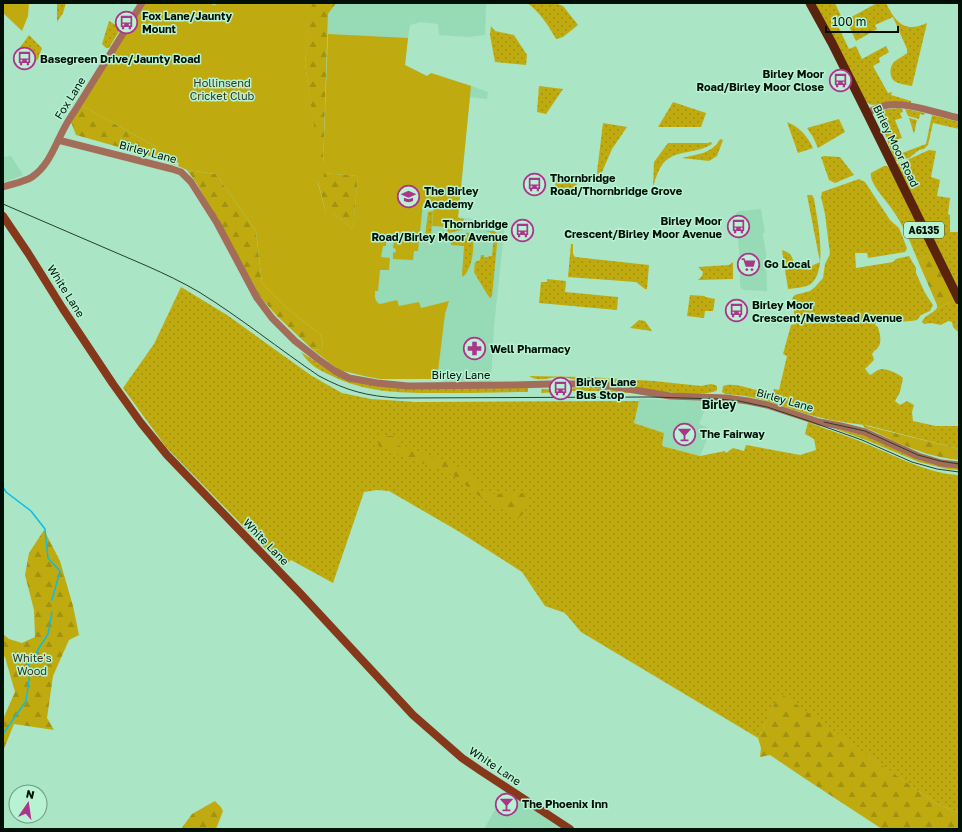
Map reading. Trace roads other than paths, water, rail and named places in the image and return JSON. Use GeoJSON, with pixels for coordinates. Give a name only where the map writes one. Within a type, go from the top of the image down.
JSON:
{"type":"FeatureCollection","features":[{"type":"Feature","properties":{"kind":"main road","name":"Birley Moor Road"},"geometry":{"type":"LineString","coordinates":[[810,3],[832,43],[959,300]]}},
{"type":"Feature","properties":{"kind":"main road","name":"White Lane"},"geometry":{"type":"LineString","coordinates":[[3,216],[113,384],[141,423],[167,455],[299,592],[412,715],[462,758],[570,829]]}},
{"type":"Feature","properties":{"kind":"street","name":"Fox Lane"},"geometry":{"type":"LineString","coordinates":[[3,187],[33,176],[42,167],[54,150],[66,124],[79,106],[142,3]]}},
{"type":"Feature","properties":{"kind":"street"},"geometry":{"type":"LineString","coordinates":[[867,113],[886,105],[898,104],[959,118]]}},
{"type":"Feature","properties":{"kind":"street","name":"Birley Lane"},"geometry":{"type":"LineString","coordinates":[[58,140],[181,172],[196,189],[217,223],[252,288],[269,314],[295,341],[335,371],[349,378],[406,386],[589,384],[670,396],[726,398],[748,401],[767,405],[819,422],[865,432],[918,456],[959,465]]}},
{"type":"Feature","properties":{"kind":"waterway"},"geometry":{"type":"LineString","coordinates":[[3,487],[6,492],[31,511],[45,529],[48,558],[60,571],[52,600]]}},
{"type":"Feature","properties":{"kind":"waterway"},"geometry":{"type":"LineString","coordinates":[[3,734],[26,701],[30,674],[27,667],[48,634],[52,612]]}},
{"type":"Feature","properties":{"kind":"tram line"},"geometry":{"type":"LineString","coordinates":[[3,204],[147,266],[186,285],[230,312],[319,376],[357,392],[398,398],[650,397],[739,401],[767,407],[806,420],[862,440],[912,462],[937,469],[959,472]]}},
{"type":"Feature","properties":{"kind":"tram line"},"geometry":{"type":"LineString","coordinates":[[824,422],[865,431],[918,455],[959,464]]}},
{"type":"Feature","properties":{"kind":"place","name":"Fox Lane/Jaunty Mount"},"geometry":{"type":"Point","coordinates":[127,22]}},
{"type":"Feature","properties":{"kind":"place","name":"Basegreen Drive/Jaunty Road"},"geometry":{"type":"Point","coordinates":[25,59]}},
{"type":"Feature","properties":{"kind":"place","name":"Birley Moor Road/Birley Moor Close"},"geometry":{"type":"Point","coordinates":[840,80]}},
{"type":"Feature","properties":{"kind":"place","name":"Thornbridge Road/Thornbridge Grove"},"geometry":{"type":"Point","coordinates":[534,184]}},
{"type":"Feature","properties":{"kind":"place","name":"The Birley Academy"},"geometry":{"type":"Point","coordinates":[408,197]}},
{"type":"Feature","properties":{"kind":"place","name":"Birley Moor Crescent/Birley Moor Avenue"},"geometry":{"type":"Point","coordinates":[738,227]}},
{"type":"Feature","properties":{"kind":"place","name":"Thornbridge Road/Birley Moor Avenue"},"geometry":{"type":"Point","coordinates":[523,230]}},
{"type":"Feature","properties":{"kind":"place","name":"Go Local"},"geometry":{"type":"Point","coordinates":[749,264]}},
{"type":"Feature","properties":{"kind":"place","name":"Birley Moor Crescent/Newstead Avenue"},"geometry":{"type":"Point","coordinates":[737,311]}},
{"type":"Feature","properties":{"kind":"place","name":"Well Pharmacy"},"geometry":{"type":"Point","coordinates":[475,349]}},
{"type":"Feature","properties":{"kind":"place","name":"Birley Lane Bus Stop"},"geometry":{"type":"Point","coordinates":[560,388]}},
{"type":"Feature","properties":{"kind":"place","name":"The Fairway"},"geometry":{"type":"Point","coordinates":[684,434]}},
{"type":"Feature","properties":{"kind":"place","name":"The Phoenix Inn"},"geometry":{"type":"Point","coordinates":[507,804]}},
{"type":"Feature","properties":{"kind":"district","name":"Birley"},"geometry":{"type":"Point","coordinates":[719,405]}},
{"type":"Feature","properties":{"kind":"park label","name":"Hollinsend Cricket Club"},"geometry":{"type":"Point","coordinates":[222,89]}},
{"type":"Feature","properties":{"kind":"park label","name":"White's Wood"},"geometry":{"type":"Point","coordinates":[32,664]}}]}
